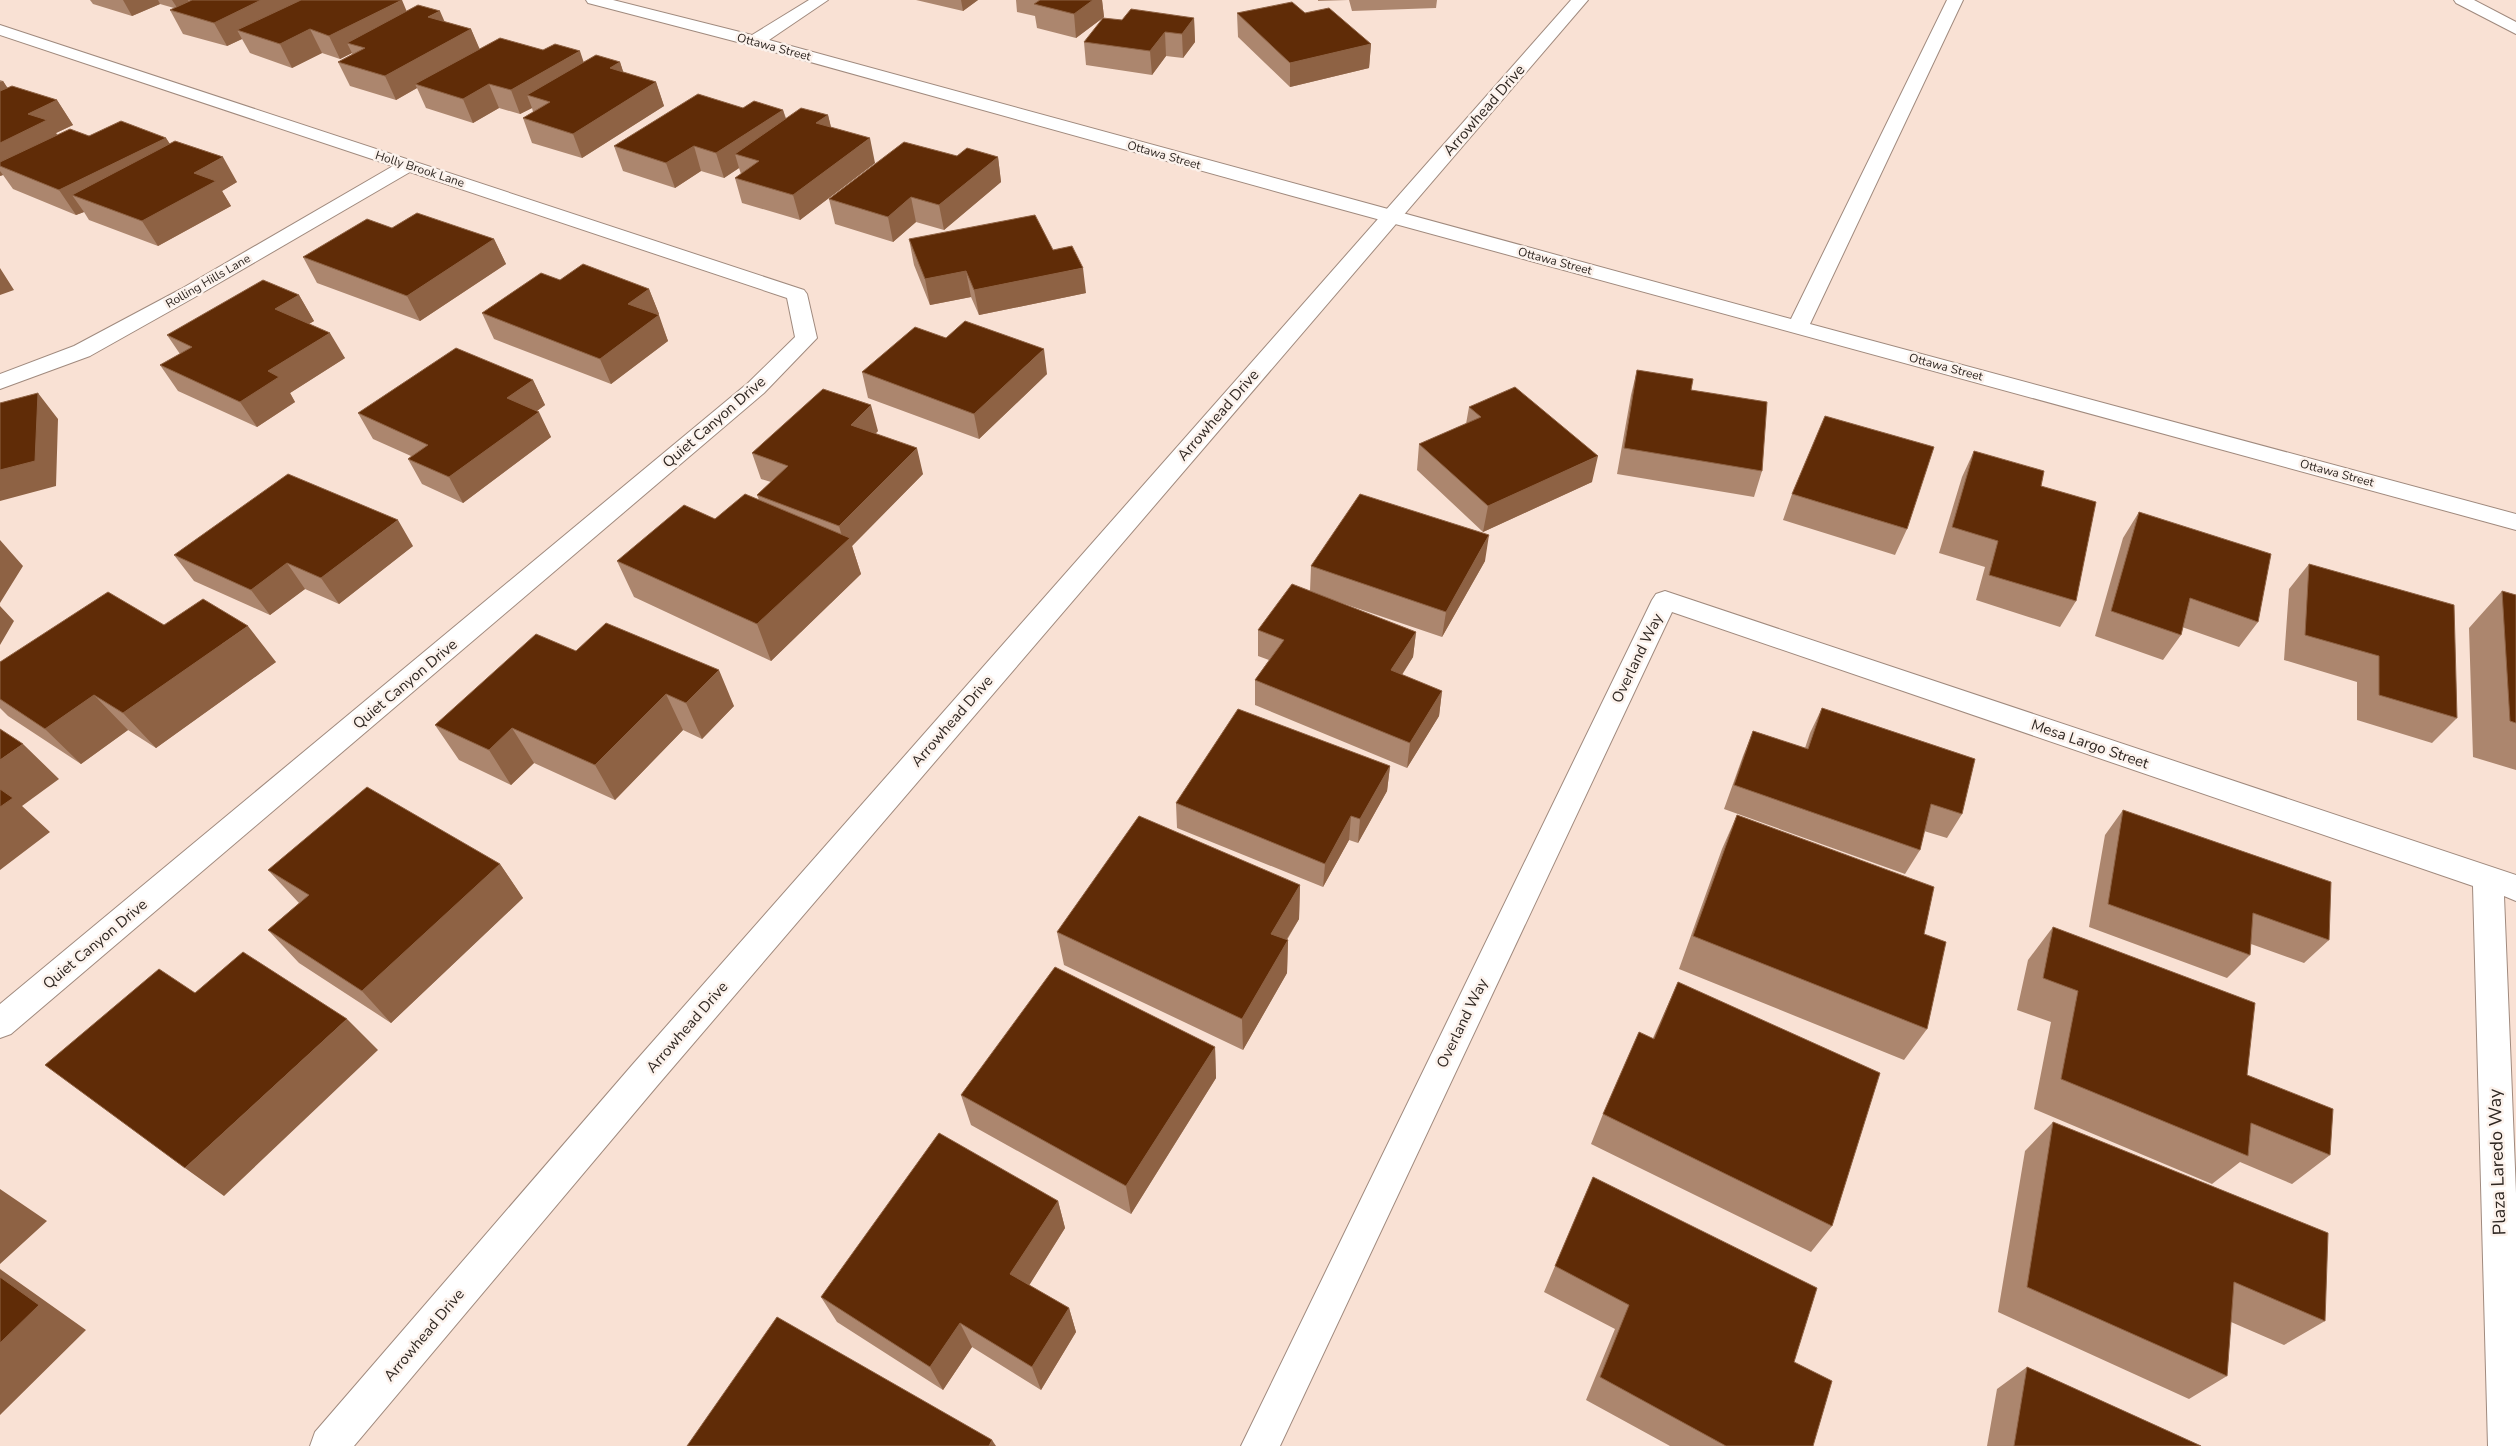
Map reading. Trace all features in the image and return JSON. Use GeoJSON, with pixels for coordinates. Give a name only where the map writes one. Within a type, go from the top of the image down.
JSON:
{"type":"FeatureCollection","features":[{"type":"Feature","properties":{"kind":"street","name":"Ottawa Street"},"geometry":{"type":"LineString","coordinates":[[594,0],[755,41],[1390,217],[2516,522]]}},
{"type":"Feature","properties":{"kind":"street"},"geometry":{"type":"LineString","coordinates":[[755,41],[820,0]]}},
{"type":"Feature","properties":{"kind":"street","name":"Arrowhead Drive"},"geometry":{"type":"LineString","coordinates":[[329,1446],[664,1053],[1580,0]]}},
{"type":"Feature","properties":{"kind":"street"},"geometry":{"type":"LineString","coordinates":[[1798,326],[1955,0]]}},
{"type":"Feature","properties":{"kind":"street"},"geometry":{"type":"LineString","coordinates":[[2462,0],[2516,29]]}},
{"type":"Feature","properties":{"kind":"street","name":"Holly Brook Lane"},"geometry":{"type":"LineString","coordinates":[[0,30],[797,294],[806,338]]}},
{"type":"Feature","properties":{"kind":"street","name":"Rolling Hills Lane"},"geometry":{"type":"LineString","coordinates":[[0,382],[82,351],[188,293],[408,165]]}},
{"type":"Feature","properties":{"kind":"street","name":"Quiet Canyon Drive"},"geometry":{"type":"LineString","coordinates":[[0,1024],[749,394],[806,338]]}},
{"type":"Feature","properties":{"kind":"street","name":"Mesa Largo Street"},"geometry":{"type":"LineString","coordinates":[[1665,600],[2502,883]]}},
{"type":"Feature","properties":{"kind":"street","name":"Overland Way"},"geometry":{"type":"LineString","coordinates":[[1260,1446],[1665,600]]}},
{"type":"Feature","properties":{"kind":"street","name":"Plaza Laredo Way"},"geometry":{"type":"LineString","coordinates":[[2502,883],[2507,1446]]}},
{"type":"Feature","properties":{"kind":"building"},"geometry":{"type":"Polygon","coordinates":[[[192,0],[261,0],[214,23],[170,10],[192,0]]]}},
{"type":"Feature","properties":{"kind":"building"},"geometry":{"type":"Polygon","coordinates":[[[301,0],[402,0],[329,36],[310,29],[280,44],[237,30],[301,0]]]}},
{"type":"Feature","properties":{"kind":"building"},"geometry":{"type":"Polygon","coordinates":[[[1040,0],[1093,0],[1074,14],[1034,4],[1040,0]]]}},
{"type":"Feature","properties":{"kind":"building"},"geometry":{"type":"Polygon","coordinates":[[[1292,2],[1305,13],[1329,8],[1371,44],[1290,63],[1237,13],[1292,2]]]}},
{"type":"Feature","properties":{"kind":"building"},"geometry":{"type":"Polygon","coordinates":[[[418,5],[440,11],[428,17],[471,29],[385,76],[338,62],[365,48],[347,43],[418,5]]]}},
{"type":"Feature","properties":{"kind":"building"},"geometry":{"type":"Polygon","coordinates":[[[1131,9],[1194,18],[1182,34],[1165,32],[1150,51],[1084,42],[1103,18],[1122,20],[1131,9]]]}},
{"type":"Feature","properties":{"kind":"building"},"geometry":{"type":"Polygon","coordinates":[[[500,38],[543,50],[555,44],[580,51],[511,90],[489,84],[463,99],[415,84],[500,38]]]}},
{"type":"Feature","properties":{"kind":"building"},"geometry":{"type":"Polygon","coordinates":[[[596,55],[620,62],[610,68],[656,82],[573,134],[523,118],[550,102],[527,95],[596,55]]]}},
{"type":"Feature","properties":{"kind":"building"},"geometry":{"type":"Polygon","coordinates":[[[12,86],[57,100],[28,114],[47,120],[0,143],[0,91],[12,86]]]}},
{"type":"Feature","properties":{"kind":"building"},"geometry":{"type":"Polygon","coordinates":[[[698,94],[743,108],[754,101],[783,110],[716,153],[694,146],[666,163],[614,146],[698,94]]]}},
{"type":"Feature","properties":{"kind":"building"},"geometry":{"type":"Polygon","coordinates":[[[801,108],[828,115],[816,123],[870,138],[793,195],[735,178],[759,161],[735,154],[801,108]]]}},
{"type":"Feature","properties":{"kind":"building"},"geometry":{"type":"Polygon","coordinates":[[[121,121],[166,138],[59,190],[0,166],[0,162],[70,129],[89,136],[121,121]]]}},
{"type":"Feature","properties":{"kind":"building"},"geometry":{"type":"Polygon","coordinates":[[[175,141],[223,157],[194,173],[216,181],[142,221],[72,195],[175,141]]]}},
{"type":"Feature","properties":{"kind":"building"},"geometry":{"type":"Polygon","coordinates":[[[904,142],[957,156],[967,148],[998,157],[939,205],[911,197],[888,217],[829,199],[904,142]]]}},
{"type":"Feature","properties":{"kind":"building"},"geometry":{"type":"Polygon","coordinates":[[[417,213],[494,239],[407,296],[303,257],[367,219],[392,228],[417,213]]]}},
{"type":"Feature","properties":{"kind":"building"},"geometry":{"type":"Polygon","coordinates":[[[1035,215],[1053,250],[1072,246],[1083,268],[974,290],[966,271],[925,279],[909,239],[1035,215]]]}},
{"type":"Feature","properties":{"kind":"building"},"geometry":{"type":"Polygon","coordinates":[[[583,264],[649,289],[628,304],[659,315],[600,359],[482,313],[541,273],[560,280],[583,264]]]}},
{"type":"Feature","properties":{"kind":"building"},"geometry":{"type":"Polygon","coordinates":[[[263,280],[299,295],[275,309],[330,333],[268,371],[279,377],[240,402],[160,365],[192,347],[167,335],[263,280]]]}},
{"type":"Feature","properties":{"kind":"building"},"geometry":{"type":"Polygon","coordinates":[[[965,321],[1044,349],[974,414],[862,372],[915,327],[946,338],[965,321]]]}},
{"type":"Feature","properties":{"kind":"building"},"geometry":{"type":"Polygon","coordinates":[[[456,348],[533,380],[507,398],[539,412],[449,477],[408,459],[428,445],[358,413],[456,348]]]}},
{"type":"Feature","properties":{"kind":"building"},"geometry":{"type":"Polygon","coordinates":[[[1637,370],[1693,379],[1691,390],[1767,402],[1762,471],[1624,448],[1637,370]]]}},
{"type":"Feature","properties":{"kind":"building"},"geometry":{"type":"Polygon","coordinates":[[[1515,387],[1598,456],[1488,506],[1419,444],[1481,417],[1469,407],[1515,387]]]}},
{"type":"Feature","properties":{"kind":"building"},"geometry":{"type":"Polygon","coordinates":[[[823,389],[871,405],[851,425],[917,448],[839,526],[757,495],[788,466],[752,453],[823,389]]]}},
{"type":"Feature","properties":{"kind":"building"},"geometry":{"type":"Polygon","coordinates":[[[38,393],[35,461],[0,470],[0,403],[38,393]]]}},
{"type":"Feature","properties":{"kind":"building"},"geometry":{"type":"Polygon","coordinates":[[[1825,416],[1934,447],[1907,529],[1792,494],[1825,416]]]}},
{"type":"Feature","properties":{"kind":"building"},"geometry":{"type":"Polygon","coordinates":[[[1974,451],[2044,471],[2041,486],[2096,502],[2076,601],[1989,575],[1998,541],[1952,527],[1974,451]]]}},
{"type":"Feature","properties":{"kind":"building"},"geometry":{"type":"Polygon","coordinates":[[[288,474],[398,520],[321,578],[287,563],[251,590],[174,555],[288,474]]]}},
{"type":"Feature","properties":{"kind":"building"},"geometry":{"type":"Polygon","coordinates":[[[745,494],[850,538],[757,624],[617,561],[684,505],[715,519],[745,494]]]}},
{"type":"Feature","properties":{"kind":"building"},"geometry":{"type":"Polygon","coordinates":[[[1360,494],[1489,535],[1446,612],[1311,566],[1360,494]]]}},
{"type":"Feature","properties":{"kind":"building"},"geometry":{"type":"Polygon","coordinates":[[[2139,512],[2271,554],[2258,622],[2190,598],[2181,635],[2111,611],[2139,512]]]}},
{"type":"Feature","properties":{"kind":"building"},"geometry":{"type":"Polygon","coordinates":[[[2309,564],[2454,605],[2457,718],[2379,695],[2379,656],[2305,635],[2309,564]]]}},
{"type":"Feature","properties":{"kind":"building"},"geometry":{"type":"Polygon","coordinates":[[[1292,584],[1416,632],[1391,670],[1442,691],[1410,743],[1255,680],[1284,640],[1258,630],[1292,584]]]}},
{"type":"Feature","properties":{"kind":"building"},"geometry":{"type":"Polygon","coordinates":[[[2502,591],[2516,595],[2516,723],[2510,721],[2502,591]]]}},
{"type":"Feature","properties":{"kind":"building"},"geometry":{"type":"Polygon","coordinates":[[[108,592],[164,625],[203,599],[248,626],[123,713],[94,695],[45,729],[0,699],[0,662],[108,592]]]}},
{"type":"Feature","properties":{"kind":"building"},"geometry":{"type":"Polygon","coordinates":[[[606,623],[719,670],[686,703],[666,694],[595,765],[512,728],[489,750],[435,725],[536,634],[576,651],[606,623]]]}},
{"type":"Feature","properties":{"kind":"building"},"geometry":{"type":"Polygon","coordinates":[[[1822,708],[1975,759],[1962,814],[1931,804],[1920,850],[1734,785],[1753,731],[1808,749],[1822,708]]]}},
{"type":"Feature","properties":{"kind":"building"},"geometry":{"type":"Polygon","coordinates":[[[1238,709],[1390,766],[1360,819],[1351,816],[1325,864],[1176,803],[1238,709]]]}},
{"type":"Feature","properties":{"kind":"building"},"geometry":{"type":"Polygon","coordinates":[[[0,729],[23,744],[0,760],[0,729]]]}},
{"type":"Feature","properties":{"kind":"building"},"geometry":{"type":"Polygon","coordinates":[[[367,787],[500,864],[362,991],[268,930],[309,895],[268,870],[367,787]]]}},
{"type":"Feature","properties":{"kind":"building"},"geometry":{"type":"Polygon","coordinates":[[[0,789],[13,798],[0,807],[0,789]]]}},
{"type":"Feature","properties":{"kind":"building"},"geometry":{"type":"Polygon","coordinates":[[[2123,810],[2331,882],[2329,940],[2253,913],[2250,955],[2108,904],[2123,810]]]}},
{"type":"Feature","properties":{"kind":"building"},"geometry":{"type":"Polygon","coordinates":[[[1737,815],[1934,887],[1924,934],[1946,942],[1927,1029],[1693,936],[1737,815]]]}},
{"type":"Feature","properties":{"kind":"building"},"geometry":{"type":"Polygon","coordinates":[[[1139,816],[1300,885],[1271,934],[1288,940],[1242,1019],[1057,932],[1139,816]]]}},
{"type":"Feature","properties":{"kind":"building"},"geometry":{"type":"Polygon","coordinates":[[[2053,927],[2255,1003],[2247,1075],[2333,1109],[2330,1155],[2251,1123],[2248,1156],[2061,1079],[2078,991],[2043,978],[2053,927]]]}},
{"type":"Feature","properties":{"kind":"building"},"geometry":{"type":"Polygon","coordinates":[[[243,952],[347,1019],[185,1168],[45,1065],[159,969],[195,993],[243,952]]]}},
{"type":"Feature","properties":{"kind":"building"},"geometry":{"type":"Polygon","coordinates":[[[1055,967],[1215,1047],[1126,1186],[961,1095],[1055,967]]]}},
{"type":"Feature","properties":{"kind":"building"},"geometry":{"type":"Polygon","coordinates":[[[1678,982],[1880,1073],[1832,1226],[1603,1114],[1639,1032],[1654,1039],[1678,982]]]}},
{"type":"Feature","properties":{"kind":"building"},"geometry":{"type":"Polygon","coordinates":[[[2053,1122],[2328,1233],[2325,1321],[2234,1282],[2227,1376],[2027,1287],[2053,1122]]]}},
{"type":"Feature","properties":{"kind":"building"},"geometry":{"type":"Polygon","coordinates":[[[939,1133],[1058,1201],[1010,1274],[1069,1308],[1032,1367],[960,1323],[930,1367],[821,1297],[939,1133]]]}},
{"type":"Feature","properties":{"kind":"building"},"geometry":{"type":"Polygon","coordinates":[[[1593,1177],[1817,1288],[1794,1362],[1832,1381],[1813,1446],[1726,1446],[1600,1377],[1629,1305],[1555,1266],[1593,1177]]]}},
{"type":"Feature","properties":{"kind":"building"},"geometry":{"type":"Polygon","coordinates":[[[0,1277],[39,1305],[0,1343],[0,1277]]]}},
{"type":"Feature","properties":{"kind":"building"},"geometry":{"type":"Polygon","coordinates":[[[777,1317],[992,1440],[989,1446],[687,1446],[777,1317]]]}},
{"type":"Feature","properties":{"kind":"building"},"geometry":{"type":"Polygon","coordinates":[[[2027,1367],[2201,1446],[2014,1446],[2027,1367]]]}}]}
